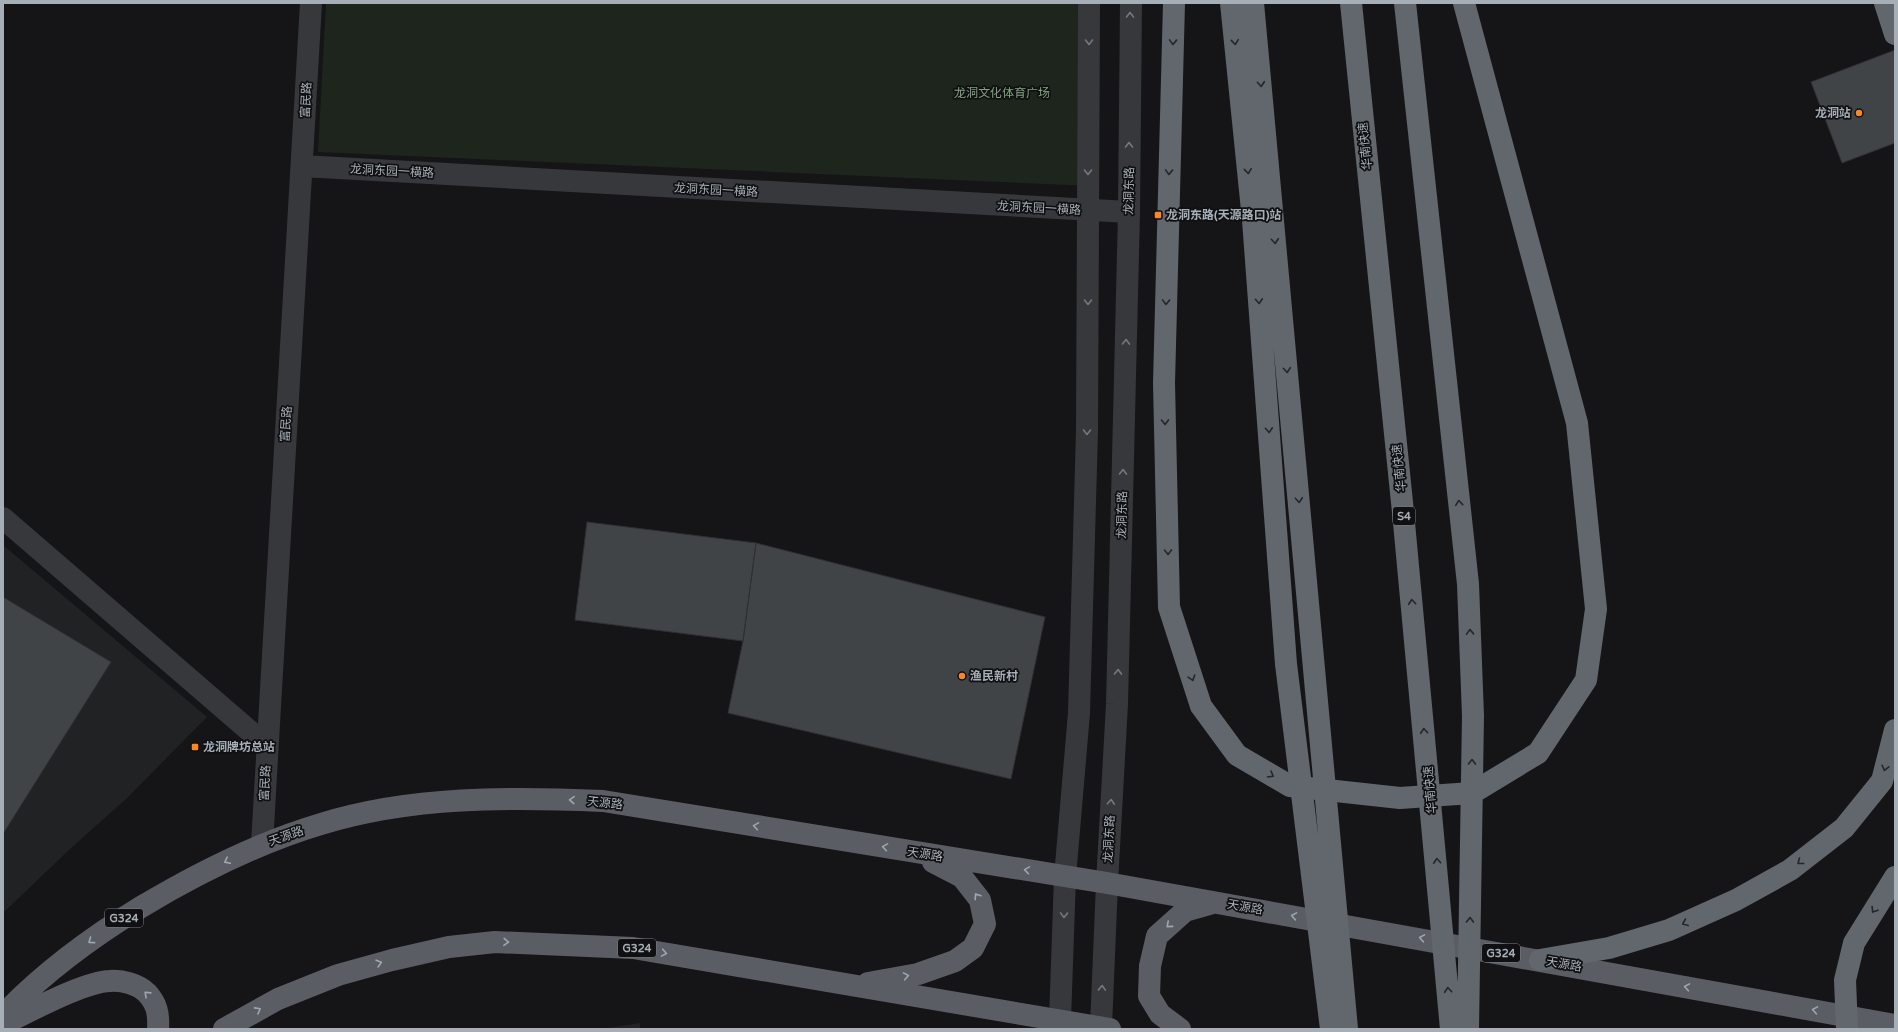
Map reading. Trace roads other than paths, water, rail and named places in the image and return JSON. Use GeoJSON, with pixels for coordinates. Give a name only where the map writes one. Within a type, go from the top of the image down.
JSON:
{"type":"FeatureCollection","features":[{"type":"Feature","properties":{"kind":"highway"},"geometry":{"type":"LineString","coordinates":[[1174,3],[1164,383],[1169,607],[1201,706],[1237,755],[1290,786],[1400,798],[1472,793],[1538,754],[1586,680],[1596,609],[1578,423],[1464,3]]}},
{"type":"Feature","properties":{"kind":"highway"},"geometry":{"type":"LineString","coordinates":[[1231,3],[1253,220],[1286,664],[1332,1029]]}},
{"type":"Feature","properties":{"kind":"highway"},"geometry":{"type":"LineString","coordinates":[[1253,3],[1347,1029]]}},
{"type":"Feature","properties":{"kind":"highway","name":"华南快速"},"geometry":{"type":"LineString","coordinates":[[1351,3],[1405,528],[1451,1029]]}},
{"type":"Feature","properties":{"kind":"highway"},"geometry":{"type":"LineString","coordinates":[[1405,3],[1468,584],[1473,716],[1468,1029]]}},
{"type":"Feature","properties":{"kind":"highway"},"geometry":{"type":"LineString","coordinates":[[1885,3],[1895,34]]}},
{"type":"Feature","properties":{"kind":"highway"},"geometry":{"type":"LineString","coordinates":[[1540,960],[1609,948],[1669,930],[1736,900],[1790,870],[1844,828],[1882,781],[1895,730]]}},
{"type":"Feature","properties":{"kind":"highway","name":"天源路"},"geometry":{"type":"LineString","coordinates":[[3,1015],[56,967],[118,921],[180,884],[262,844],[322,823],[386,809],[457,800],[533,798],[603,801],[1107,883],[1895,1025]]}},
{"type":"Feature","properties":{"kind":"highway"},"geometry":{"type":"LineString","coordinates":[[854,986],[918,974],[955,962],[973,948],[985,924],[980,900],[962,876],[913,852]]}},
{"type":"Feature","properties":{"kind":"highway"},"geometry":{"type":"LineString","coordinates":[[1847,1029],[1845,980],[1854,943],[1895,877]]}},
{"type":"Feature","properties":{"kind":"highway"},"geometry":{"type":"LineString","coordinates":[[1180,1029],[1160,1014],[1149,996],[1150,966],[1157,936],[1185,911],[1216,902]]}},
{"type":"Feature","properties":{"kind":"highway","name":"G324"},"geometry":{"type":"LineString","coordinates":[[224,1029],[278,999],[338,975],[392,960],[449,947],[495,942],[633,948],[1106,1028]]}},
{"type":"Feature","properties":{"kind":"highway"},"geometry":{"type":"LineString","coordinates":[[3,1024],[85,986],[110,980],[128,982],[144,990],[155,1002],[158,1029]]}},
{"type":"Feature","properties":{"kind":"street","name":"富民路"},"geometry":{"type":"LineString","coordinates":[[262,844],[311,3]]}},
{"type":"Feature","properties":{"kind":"street"},"geometry":{"type":"LineString","coordinates":[[1060,1020],[1065,876],[1079,713],[1087,431],[1089,3]]}},
{"type":"Feature","properties":{"kind":"street","name":"龙洞东路"},"geometry":{"type":"LineString","coordinates":[[1106,1028],[1107,883],[1117,704],[1129,212],[1130,3]]}},
{"type":"Feature","properties":{"kind":"street","name":"龙洞东园一横路"},"geometry":{"type":"LineString","coordinates":[[302,166],[1088,211],[1129,212]]}},
{"type":"Feature","properties":{"kind":"street"},"geometry":{"type":"LineString","coordinates":[[3,518],[267,746]]}},
{"type":"Feature","properties":{"kind":"place","name":"龙洞站"},"geometry":{"type":"Point","coordinates":[1859,113]}},
{"type":"Feature","properties":{"kind":"place","name":"龙洞东路(天源路口)站"},"geometry":{"type":"Point","coordinates":[1158,215]}},
{"type":"Feature","properties":{"kind":"place","name":"渔民新村"},"geometry":{"type":"Point","coordinates":[962,676]}},
{"type":"Feature","properties":{"kind":"place","name":"龙洞牌坊总站"},"geometry":{"type":"Point","coordinates":[195,747]}},
{"type":"Feature","properties":{"kind":"park label","name":"龙洞文化体育广场"},"geometry":{"type":"Point","coordinates":[1002,93]}}]}
